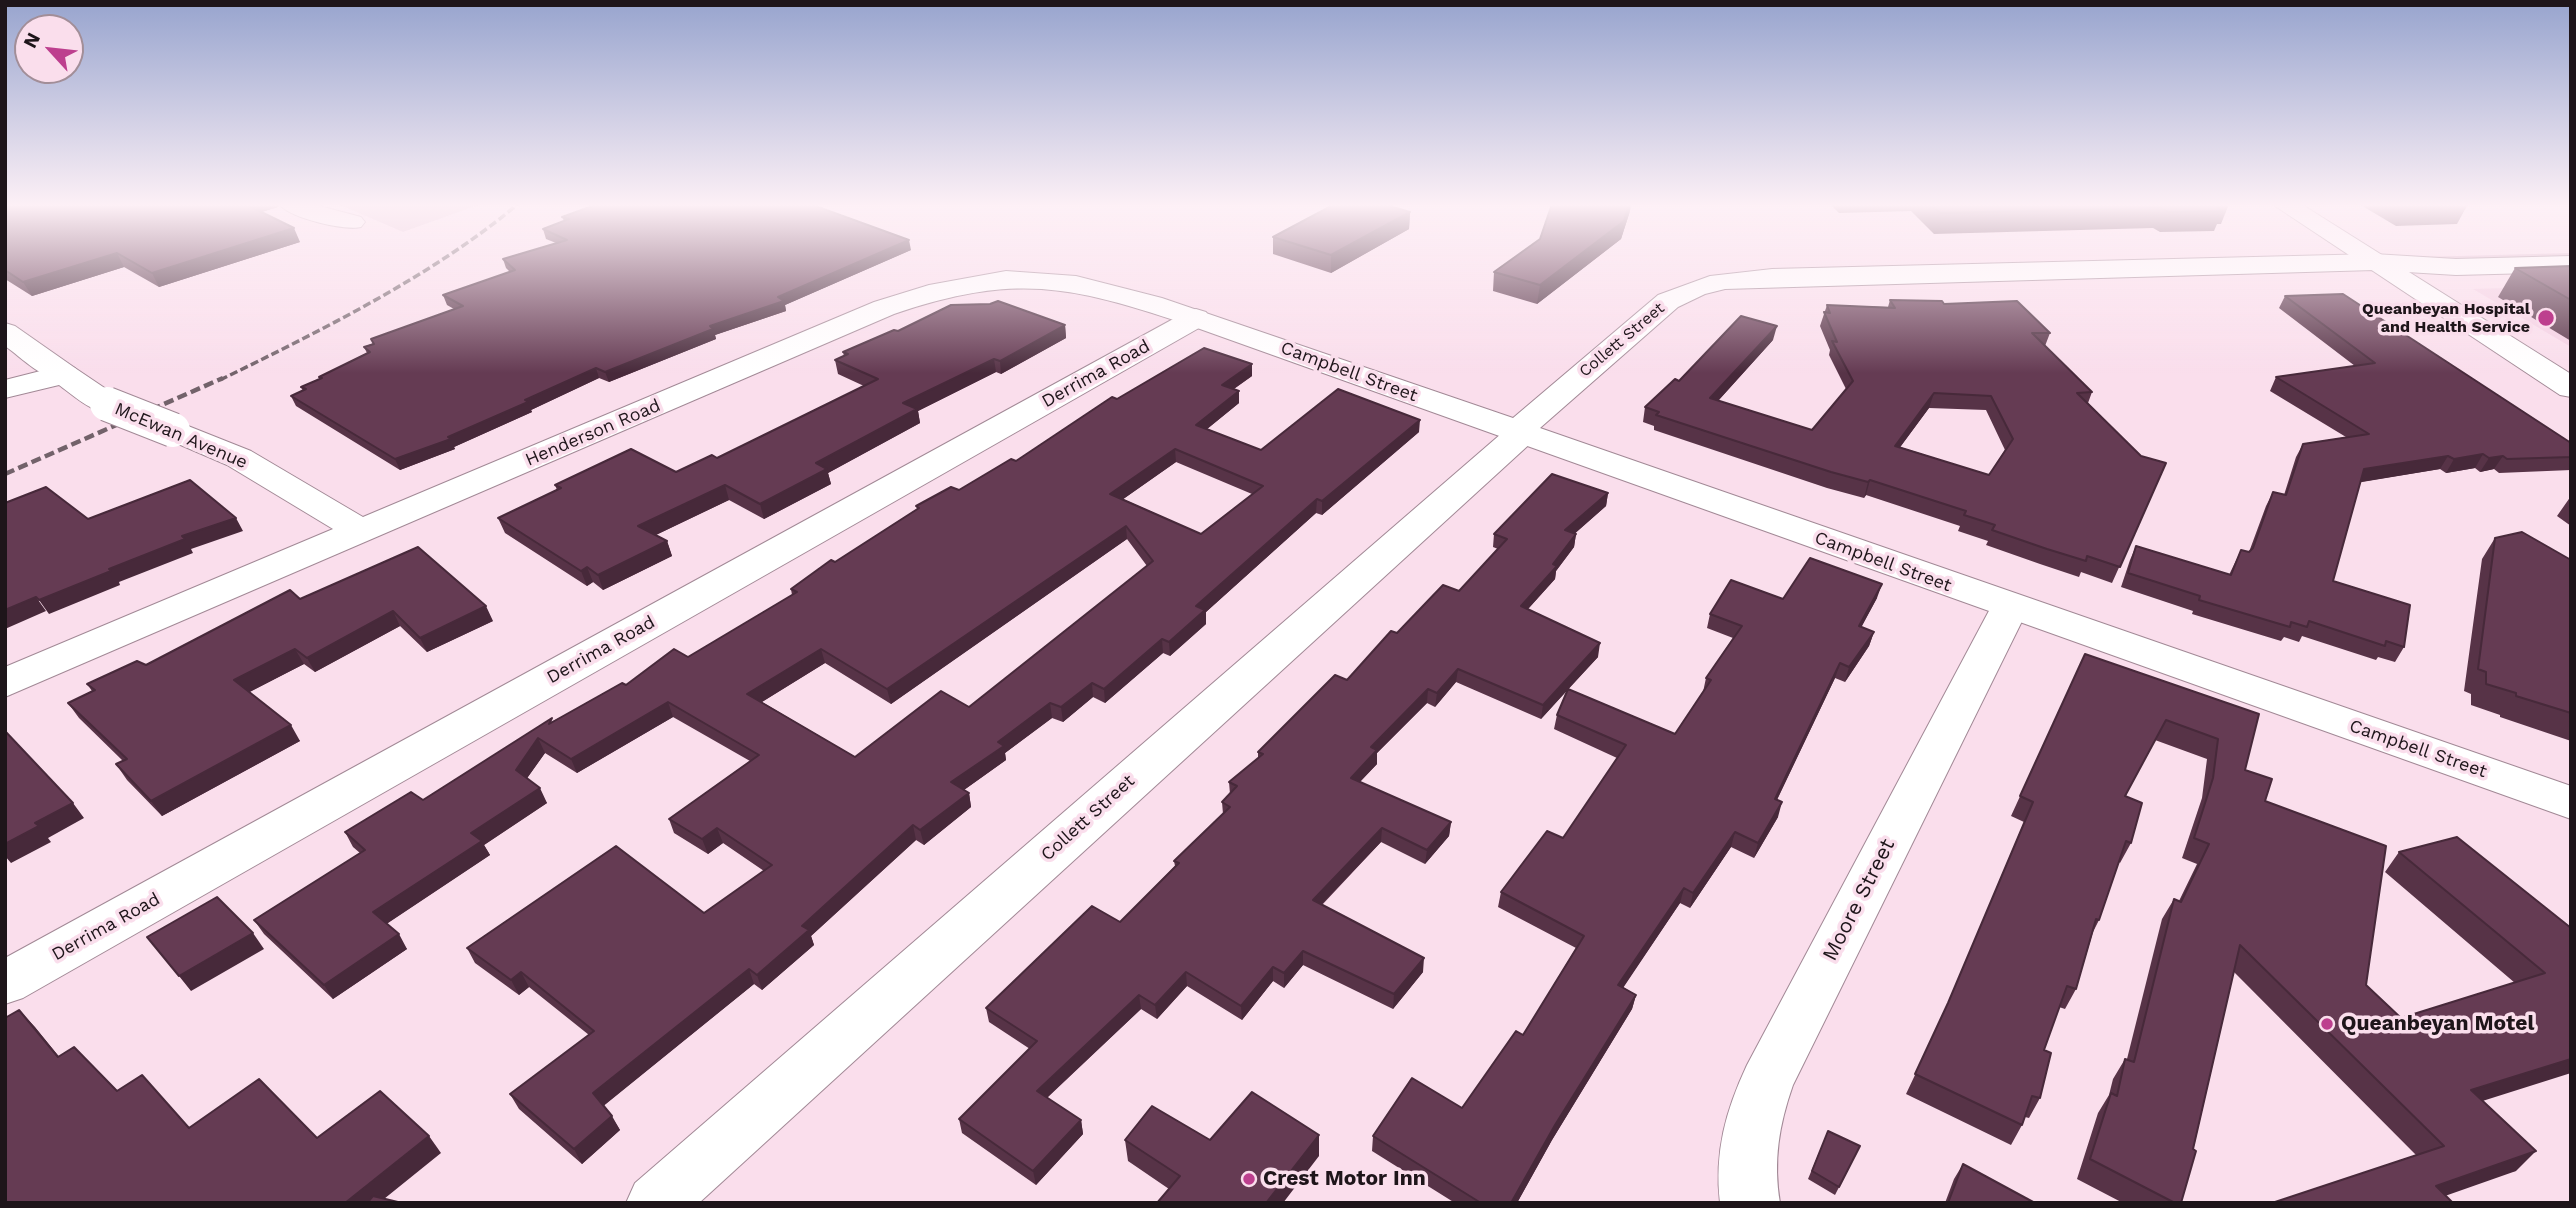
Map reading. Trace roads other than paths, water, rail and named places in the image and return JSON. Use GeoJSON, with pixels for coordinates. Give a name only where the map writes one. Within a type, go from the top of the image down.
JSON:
{"type":"FeatureCollection","features":[{"type":"Feature","properties":{"kind":"street"},"geometry":{"type":"LineString","coordinates":[[2371,260],[2571,387]]}},
{"type":"Feature","properties":{"kind":"street","name":"Collett Street"},"geometry":{"type":"LineString","coordinates":[[2374,262],[2385,260]]}},
{"type":"Feature","properties":{"kind":"street","name":"Collett Street"},"geometry":{"type":"LineString","coordinates":[[656,1203],[1518,433],[1661,307],[1680,294],[1709,284],[1760,278],[2374,262],[2456,267],[2571,264]]}},
{"type":"Feature","properties":{"kind":"street","name":"Henderson Road"},"geometry":{"type":"LineString","coordinates":[[5,683],[884,308],[951,285],[984,279],[1050,278],[1106,289],[1196,318]]}},
{"type":"Feature","properties":{"kind":"street","name":"Campbell Street"},"geometry":{"type":"LineString","coordinates":[[1196,318],[2571,803]]}},
{"type":"Feature","properties":{"kind":"street","name":"Derrima Road"},"geometry":{"type":"LineString","coordinates":[[5,983],[1196,318]]}},
{"type":"Feature","properties":{"kind":"street","name":"McEwan Avenue"},"geometry":{"type":"LineString","coordinates":[[5,332],[107,404],[239,458],[363,531]]}},
{"type":"Feature","properties":{"kind":"street"},"geometry":{"type":"LineString","coordinates":[[5,389],[64,374]]}},
{"type":"Feature","properties":{"kind":"street","name":"Moore Street"},"geometry":{"type":"LineString","coordinates":[[1750,1203],[1745,1177],[1749,1128],[1767,1082],[2011,607]]}},
{"type":"Feature","properties":{"kind":"railway"},"geometry":{"type":"LineString","coordinates":[[220,380],[374,301],[441,260]]}},
{"type":"Feature","properties":{"kind":"railway"},"geometry":{"type":"LineString","coordinates":[[5,474],[223,378]]}},
{"type":"Feature","properties":{"kind":"place","name":"Queanbeyan Hospital and Health Service"},"geometry":{"type":"Point","coordinates":[2546,318]}},
{"type":"Feature","properties":{"kind":"place","name":"Queanbeyan Motel"},"geometry":{"type":"Point","coordinates":[2327,1024]}},
{"type":"Feature","properties":{"kind":"place","name":"Crest Motor Inn"},"geometry":{"type":"Point","coordinates":[1249,1179]}}]}
